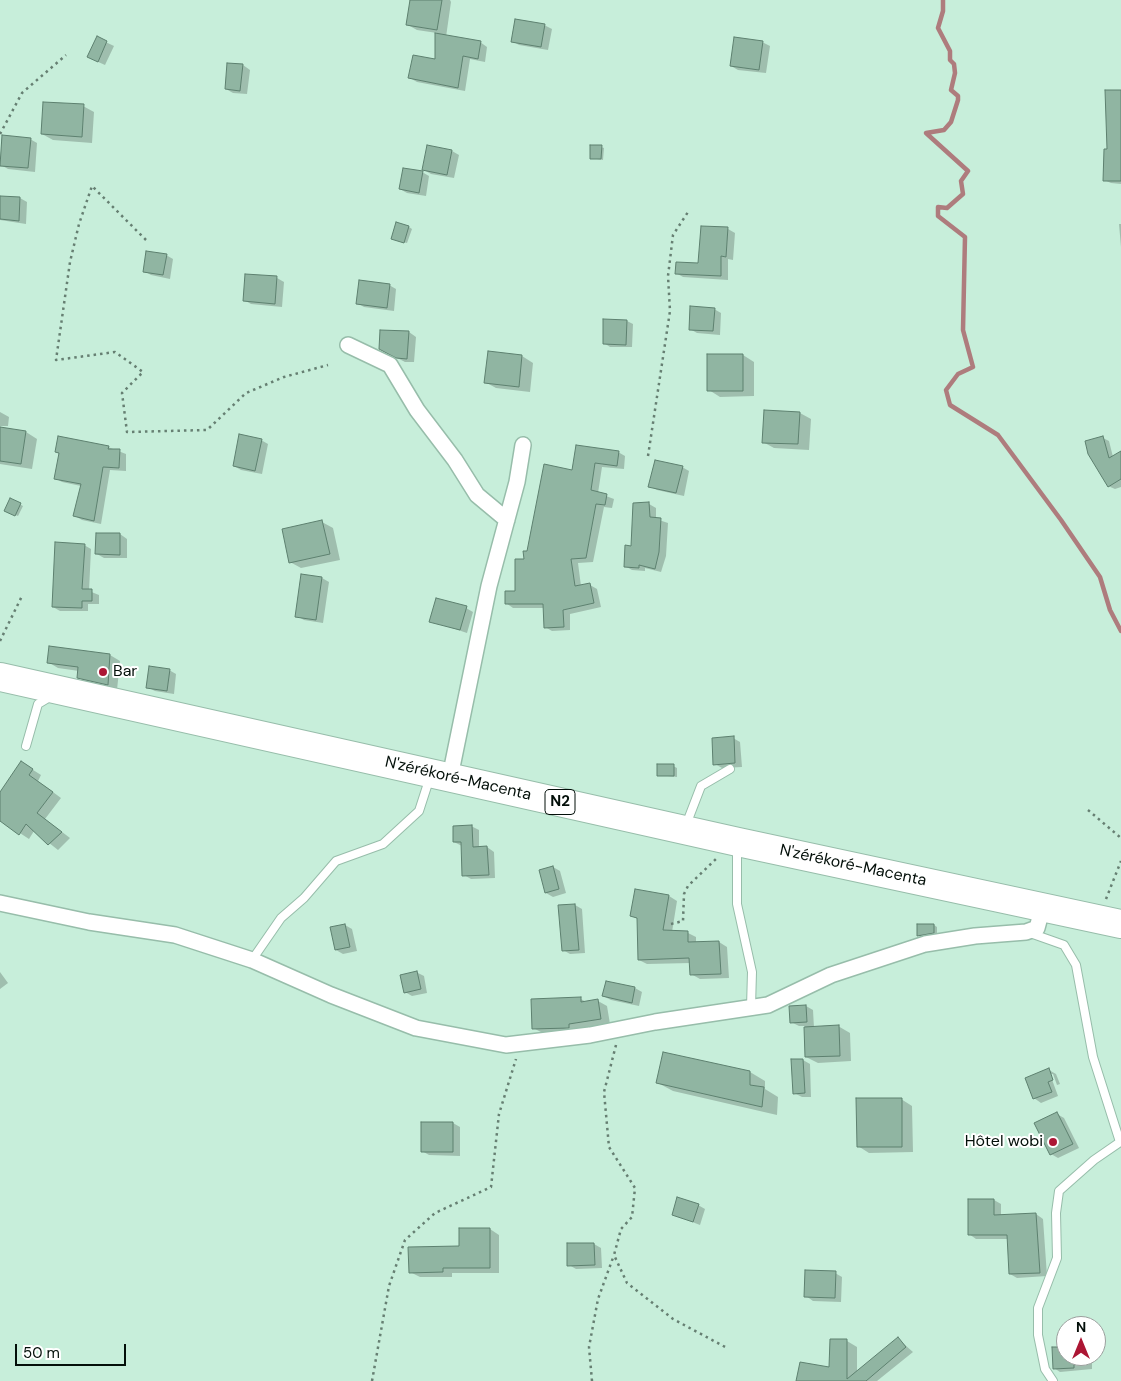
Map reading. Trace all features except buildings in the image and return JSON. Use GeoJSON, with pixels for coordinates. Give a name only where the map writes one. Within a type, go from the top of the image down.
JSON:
{"type":"FeatureCollection","features":[{"type":"Feature","properties":{"kind":"highway","name":"N'zérékoré-Macenta"},"geometry":{"type":"LineString","coordinates":[[0,677],[738,842],[1109,921]]}},
{"type":"Feature","properties":{"kind":"street"},"geometry":{"type":"LineString","coordinates":[[348,345],[390,365],[417,410],[455,460],[477,495],[507,520]]}},
{"type":"Feature","properties":{"kind":"street"},"geometry":{"type":"LineString","coordinates":[[441,775],[517,482],[523,445]]}},
{"type":"Feature","properties":{"kind":"street"},"geometry":{"type":"LineString","coordinates":[[0,903],[90,922],[175,935],[252,960],[331,995],[416,1028],[506,1044],[590,1035],[768,1005],[831,975],[926,944],[975,936],[1026,932],[1037,928],[1044,906]]}},
{"type":"Feature","properties":{"kind":"lane"},"geometry":{"type":"LineString","coordinates":[[26,746],[38,704],[61,690]]}},
{"type":"Feature","properties":{"kind":"lane"},"geometry":{"type":"LineString","coordinates":[[684,830],[701,786],[730,769]]}},
{"type":"Feature","properties":{"kind":"lane"},"geometry":{"type":"LineString","coordinates":[[252,960],[281,918],[304,898],[336,861],[383,844],[419,811],[441,775]]}},
{"type":"Feature","properties":{"kind":"lane"},"geometry":{"type":"LineString","coordinates":[[738,842],[736,904],[752,972],[751,1007]]}},
{"type":"Feature","properties":{"kind":"lane"},"geometry":{"type":"LineString","coordinates":[[1026,932],[1064,944],[1076,965],[1093,1057],[1120,1142],[1094,1160],[1059,1191],[1056,1214],[1057,1258],[1038,1308],[1038,1335],[1045,1369],[1053,1381]]}},
{"type":"Feature","properties":{"kind":"path"},"geometry":{"type":"LineString","coordinates":[[0,134],[22,93],[66,55]]}},
{"type":"Feature","properties":{"kind":"path"},"geometry":{"type":"LineString","coordinates":[[146,240],[92,186],[79,224],[70,262],[56,360],[115,352],[143,372],[122,393],[127,432],[207,430],[246,394],[284,377],[328,365]]}},
{"type":"Feature","properties":{"kind":"path"},"geometry":{"type":"LineString","coordinates":[[648,456],[670,311],[668,276],[672,235],[688,212]]}},
{"type":"Feature","properties":{"kind":"path"},"geometry":{"type":"LineString","coordinates":[[0,642],[22,596]]}},
{"type":"Feature","properties":{"kind":"path"},"geometry":{"type":"LineString","coordinates":[[1088,810],[1121,838]]}},
{"type":"Feature","properties":{"kind":"path"},"geometry":{"type":"LineString","coordinates":[[670,924],[683,921],[684,894],[688,886],[738,842]]}},
{"type":"Feature","properties":{"kind":"path"},"geometry":{"type":"LineString","coordinates":[[1109,921],[1121,861]]}},
{"type":"Feature","properties":{"kind":"path"},"geometry":{"type":"LineString","coordinates":[[592,1381],[588,1347],[598,1299],[614,1255],[620,1229],[632,1217],[635,1188],[610,1147],[604,1092],[620,1029]]}},
{"type":"Feature","properties":{"kind":"path"},"geometry":{"type":"LineString","coordinates":[[372,1381],[388,1286],[405,1240],[435,1213],[492,1186],[499,1114],[521,1043]]}},
{"type":"Feature","properties":{"kind":"path"},"geometry":{"type":"LineString","coordinates":[[614,1255],[627,1283],[673,1319],[727,1348]]}},
{"type":"Feature","properties":{"kind":"waterway"},"geometry":{"type":"LineString","coordinates":[[943,0],[943,11],[938,28],[950,51],[950,60],[954,64],[955,73],[951,90],[958,96],[958,100],[951,122],[944,130],[926,133],[968,171],[961,181],[963,194],[947,208],[938,207],[938,216],[965,237],[963,330],[973,367],[958,374],[946,390],[950,405],[998,435],[1061,520],[1100,577],[1110,610],[1121,631]]}},
{"type":"Feature","properties":{"kind":"place","name":"Bar"},"geometry":{"type":"Point","coordinates":[103,672]}},
{"type":"Feature","properties":{"kind":"place","name":"Hôtel wobi"},"geometry":{"type":"Point","coordinates":[1053,1142]}}]}
